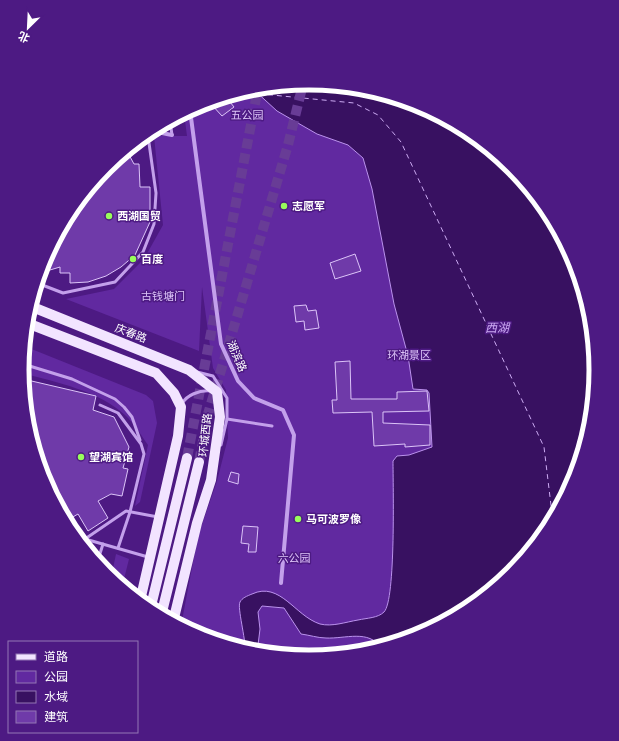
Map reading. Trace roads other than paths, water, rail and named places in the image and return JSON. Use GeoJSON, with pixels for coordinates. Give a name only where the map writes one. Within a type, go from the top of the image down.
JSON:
{"type":"FeatureCollection","features":[{"type":"Feature","properties":{"kind":"main road","name":"庆春路"},"geometry":{"type":"LineString","coordinates":[[36,308],[189,370],[217,392]]}},
{"type":"Feature","properties":{"kind":"main road"},"geometry":{"type":"LineString","coordinates":[[32,325],[156,374],[174,393],[181,407],[178,436],[142,595]]}},
{"type":"Feature","properties":{"kind":"main road","name":"环城西路"},"geometry":{"type":"LineString","coordinates":[[174,616],[197,523],[211,480],[220,417],[217,392]]}},
{"type":"Feature","properties":{"kind":"main road","name":"环城西路"},"geometry":{"type":"LineString","coordinates":[[152,602],[187,458]]}},
{"type":"Feature","properties":{"kind":"main road","name":"环城西路"},"geometry":{"type":"LineString","coordinates":[[163,609],[199,462]]}},
{"type":"Feature","properties":{"kind":"street","name":"湖滨路"},"geometry":{"type":"LineString","coordinates":[[191,116],[221,344],[238,381],[254,398],[282,410],[294,435],[281,582]]}},
{"type":"Feature","properties":{"kind":"street"},"geometry":{"type":"LineString","coordinates":[[161,133],[172,135]]}},
{"type":"Feature","properties":{"kind":"lane"},"geometry":{"type":"LineString","coordinates":[[171,127],[172,135]]}},
{"type":"Feature","properties":{"kind":"lane"},"geometry":{"type":"LineString","coordinates":[[43,285],[63,293],[115,282],[143,252],[154,224],[156,193],[147,142]]}},
{"type":"Feature","properties":{"kind":"lane"},"geometry":{"type":"LineString","coordinates":[[29,366],[72,379],[114,399],[124,407],[132,417],[144,454],[130,512],[118,548]]}},
{"type":"Feature","properties":{"kind":"lane"},"geometry":{"type":"LineString","coordinates":[[189,370],[213,376],[227,398],[228,419],[211,480]]}},
{"type":"Feature","properties":{"kind":"lane"},"geometry":{"type":"LineString","coordinates":[[181,407],[185,398],[207,390],[217,392]]}},
{"type":"Feature","properties":{"kind":"lane"},"geometry":{"type":"LineString","coordinates":[[100,405],[118,414],[141,444]]}},
{"type":"Feature","properties":{"kind":"lane"},"geometry":{"type":"LineString","coordinates":[[228,419],[272,426]]}},
{"type":"Feature","properties":{"kind":"lane"},"geometry":{"type":"LineString","coordinates":[[85,539],[126,510],[160,518]]}},
{"type":"Feature","properties":{"kind":"lane"},"geometry":{"type":"LineString","coordinates":[[86,539],[150,558]]}},
{"type":"Feature","properties":{"kind":"lane"},"geometry":{"type":"LineString","coordinates":[[99,555],[102,544]]}},
{"type":"Feature","properties":{"kind":"water","name":"西湖"},"geometry":{"type":"Polygon","coordinates":[[[310,90],[346,92],[364,95],[417,111],[465,137],[508,172],[543,215],[569,263],[585,316],[588,334],[590,370],[588,407],[585,425],[569,478],[543,526],[508,569],[465,604],[417,630],[376,643],[370,639],[356,636],[323,638],[301,634],[284,608],[262,606],[258,612],[260,629],[258,646],[244,643],[239,605],[240,602],[245,597],[262,591],[271,592],[279,596],[311,620],[325,625],[372,618],[379,616],[384,612],[388,603],[392,565],[393,461],[397,456],[409,455],[432,447],[429,393],[427,390],[413,389],[408,356],[394,304],[372,189],[363,158],[348,145],[317,134],[277,111],[259,94],[310,90]]]}},
{"type":"Feature","properties":{"kind":"tunnel"},"geometry":{"type":"LineString","coordinates":[[199,462],[208,414],[288,145],[301,90]]}},
{"type":"Feature","properties":{"kind":"tunnel"},"geometry":{"type":"LineString","coordinates":[[187,458],[257,95]]}},
{"type":"Feature","properties":{"kind":"place","name":"志愿军"},"geometry":{"type":"Point","coordinates":[284,206]}},
{"type":"Feature","properties":{"kind":"place","name":"西湖国贸"},"geometry":{"type":"Point","coordinates":[109,216]}},
{"type":"Feature","properties":{"kind":"place","name":"百度"},"geometry":{"type":"Point","coordinates":[133,259]}},
{"type":"Feature","properties":{"kind":"place","name":"望湖宾馆"},"geometry":{"type":"Point","coordinates":[81,457]}},
{"type":"Feature","properties":{"kind":"place","name":"马可波罗像"},"geometry":{"type":"Point","coordinates":[298,519]}},
{"type":"Feature","properties":{"kind":"park label","name":"五公园"},"geometry":{"type":"Point","coordinates":[247,115]}},
{"type":"Feature","properties":{"kind":"park label","name":"古钱塘门"},"geometry":{"type":"Point","coordinates":[163,296]}},
{"type":"Feature","properties":{"kind":"park label","name":"环湖景区"},"geometry":{"type":"Point","coordinates":[409,355]}},
{"type":"Feature","properties":{"kind":"park label","name":"六公园"},"geometry":{"type":"Point","coordinates":[294,558]}}]}
